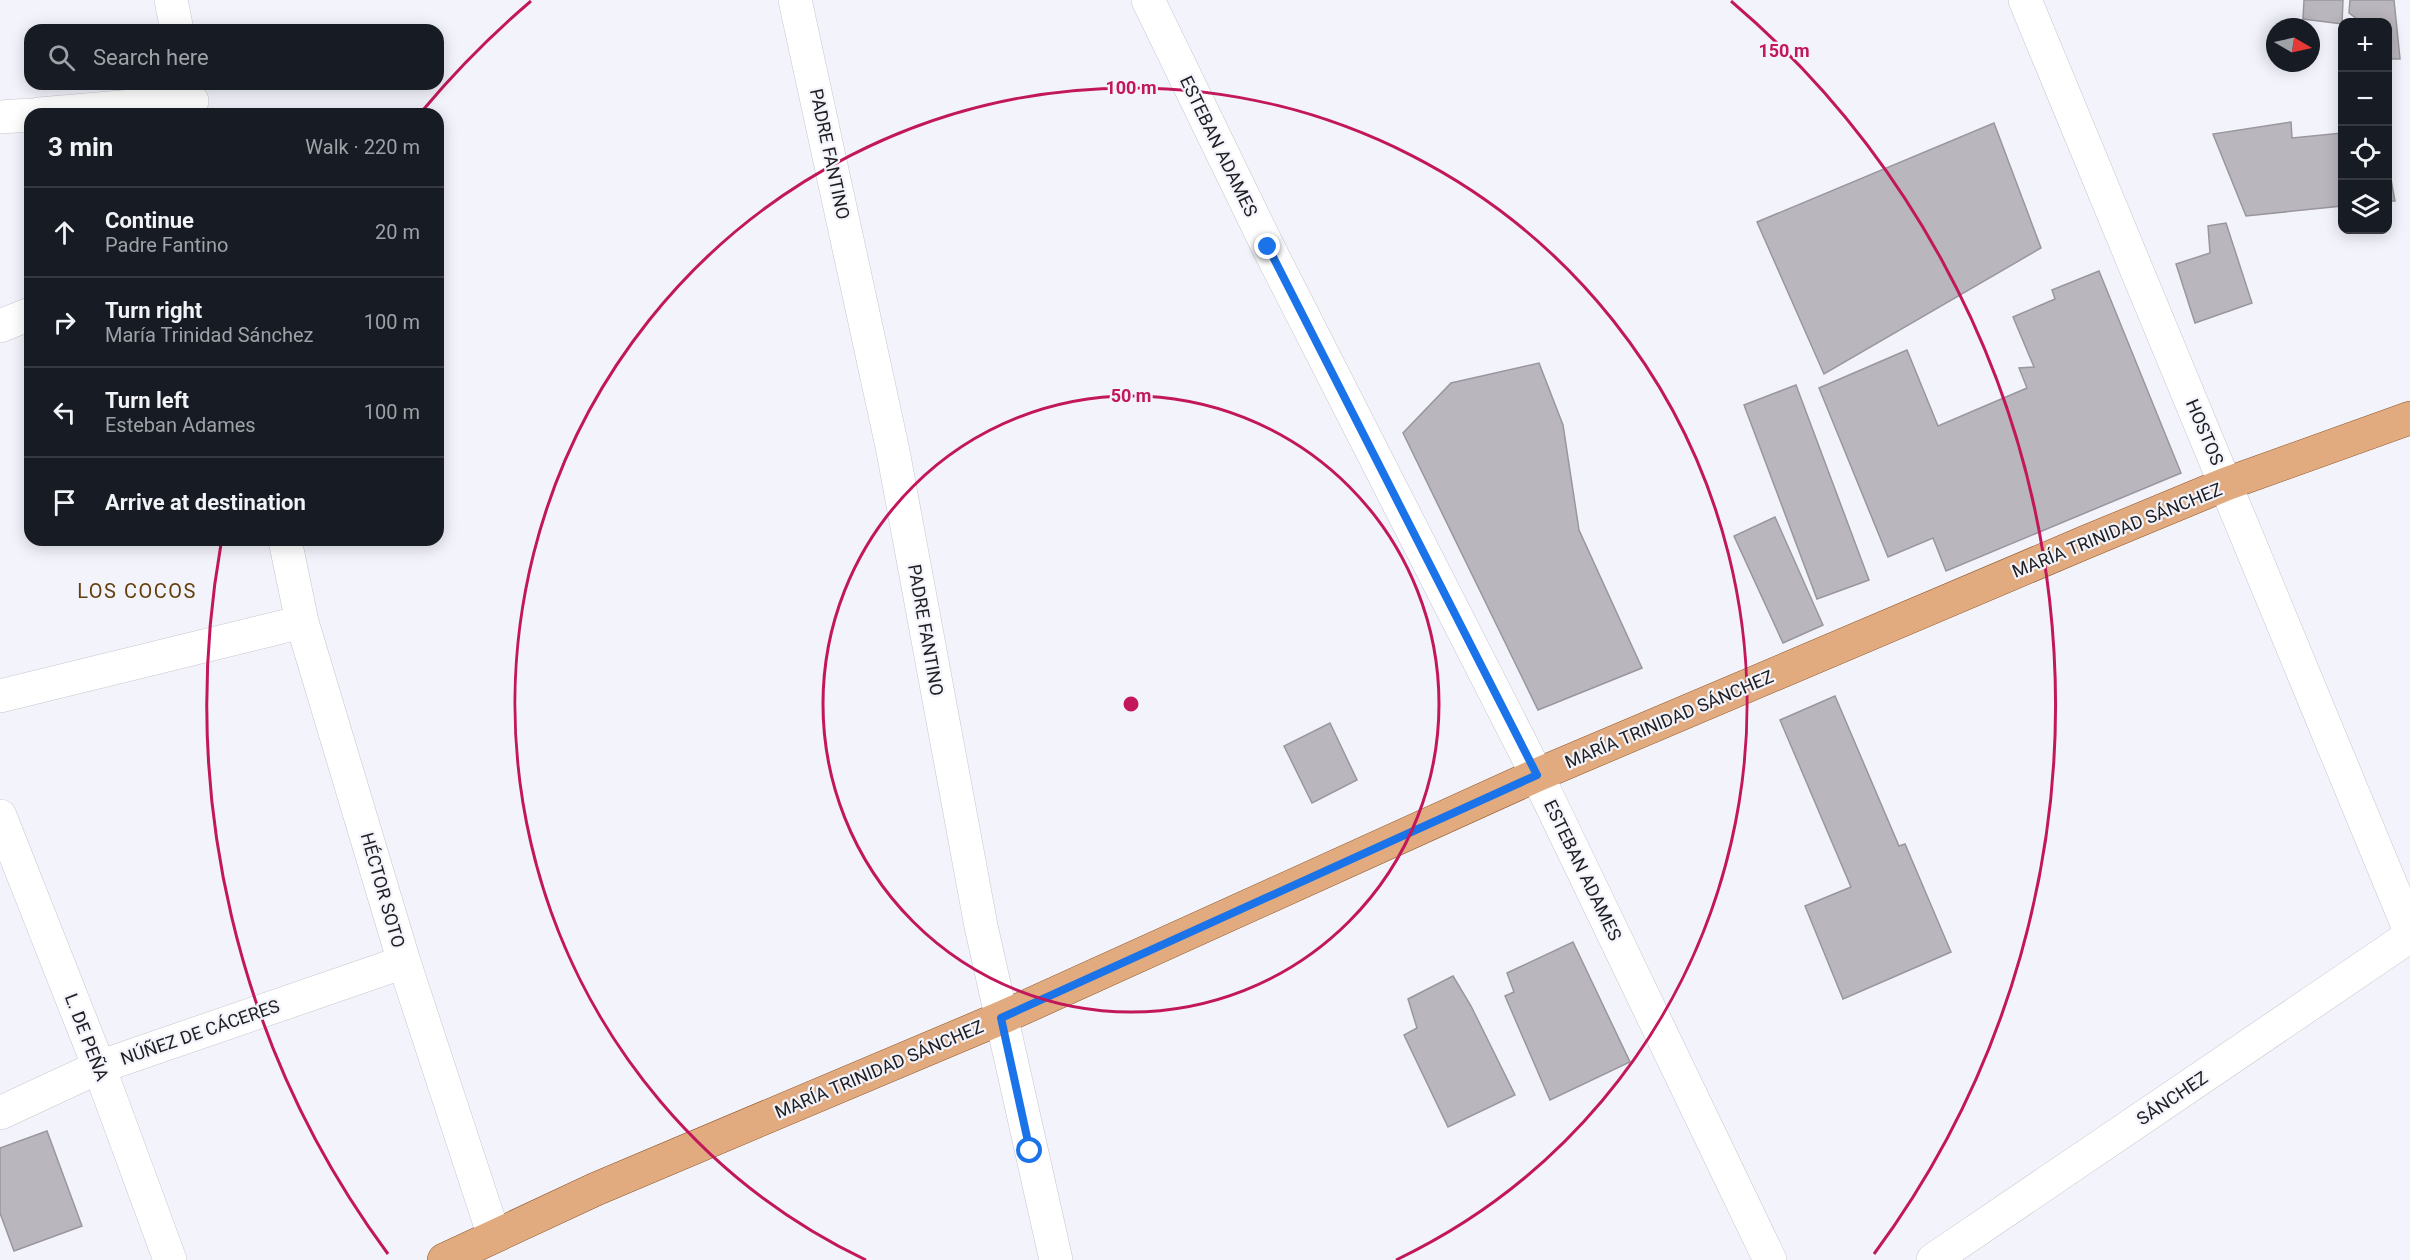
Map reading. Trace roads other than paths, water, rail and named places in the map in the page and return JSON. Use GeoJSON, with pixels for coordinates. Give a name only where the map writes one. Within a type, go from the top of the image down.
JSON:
{"type":"FeatureCollection","features":[{"type":"Feature","properties":{"kind":"main road","name":"MARÍA TRINIDAD SÁNCHEZ"},"geometry":{"type":"LineString","coordinates":[[444,1260],[596,1190],[1001,1018],[1537,775],[2226,484],[2410,418]]}},
{"type":"Feature","properties":{"kind":"street"},"geometry":{"type":"LineString","coordinates":[[171,0],[176,24]]}},
{"type":"Feature","properties":{"kind":"street","name":"PADRE FANTINO"},"geometry":{"type":"LineString","coordinates":[[795,0],[893,451],[976,903],[1056,1260]]}},
{"type":"Feature","properties":{"kind":"street","name":"ESTEBAN ADAMES"},"geometry":{"type":"LineString","coordinates":[[1148,0],[1268,247],[1537,775],[1770,1260]]}},
{"type":"Feature","properties":{"kind":"street","name":"HOSTOS"},"geometry":{"type":"LineString","coordinates":[[2025,0],[2410,931]]}},
{"type":"Feature","properties":{"kind":"street"},"geometry":{"type":"LineString","coordinates":[[105,108],[192,100]]}},
{"type":"Feature","properties":{"kind":"street"},"geometry":{"type":"LineString","coordinates":[[0,117],[24,115]]}},
{"type":"Feature","properties":{"kind":"street"},"geometry":{"type":"LineString","coordinates":[[0,326],[24,316]]}},
{"type":"Feature","properties":{"kind":"street","name":"HÉCTOR SOTO"},"geometry":{"type":"LineString","coordinates":[[286,546],[302,622],[404,962],[494,1236]]}},
{"type":"Feature","properties":{"kind":"street"},"geometry":{"type":"LineString","coordinates":[[0,696],[302,622]]}},
{"type":"Feature","properties":{"kind":"street","name":"L. DE PEÑA"},"geometry":{"type":"LineString","coordinates":[[0,816],[99,1067],[170,1260]]}},
{"type":"Feature","properties":{"kind":"street","name":"SÁNCHEZ"},"geometry":{"type":"LineString","coordinates":[[1933,1260],[2410,936]]}},
{"type":"Feature","properties":{"kind":"street","name":"NÚÑEZ DE CÁCERES"},"geometry":{"type":"LineString","coordinates":[[0,1113],[99,1067],[404,962]]}},
{"type":"Feature","properties":{"kind":"district","name":"LOS COCOS"},"geometry":{"type":"Point","coordinates":[137,591]}}]}
